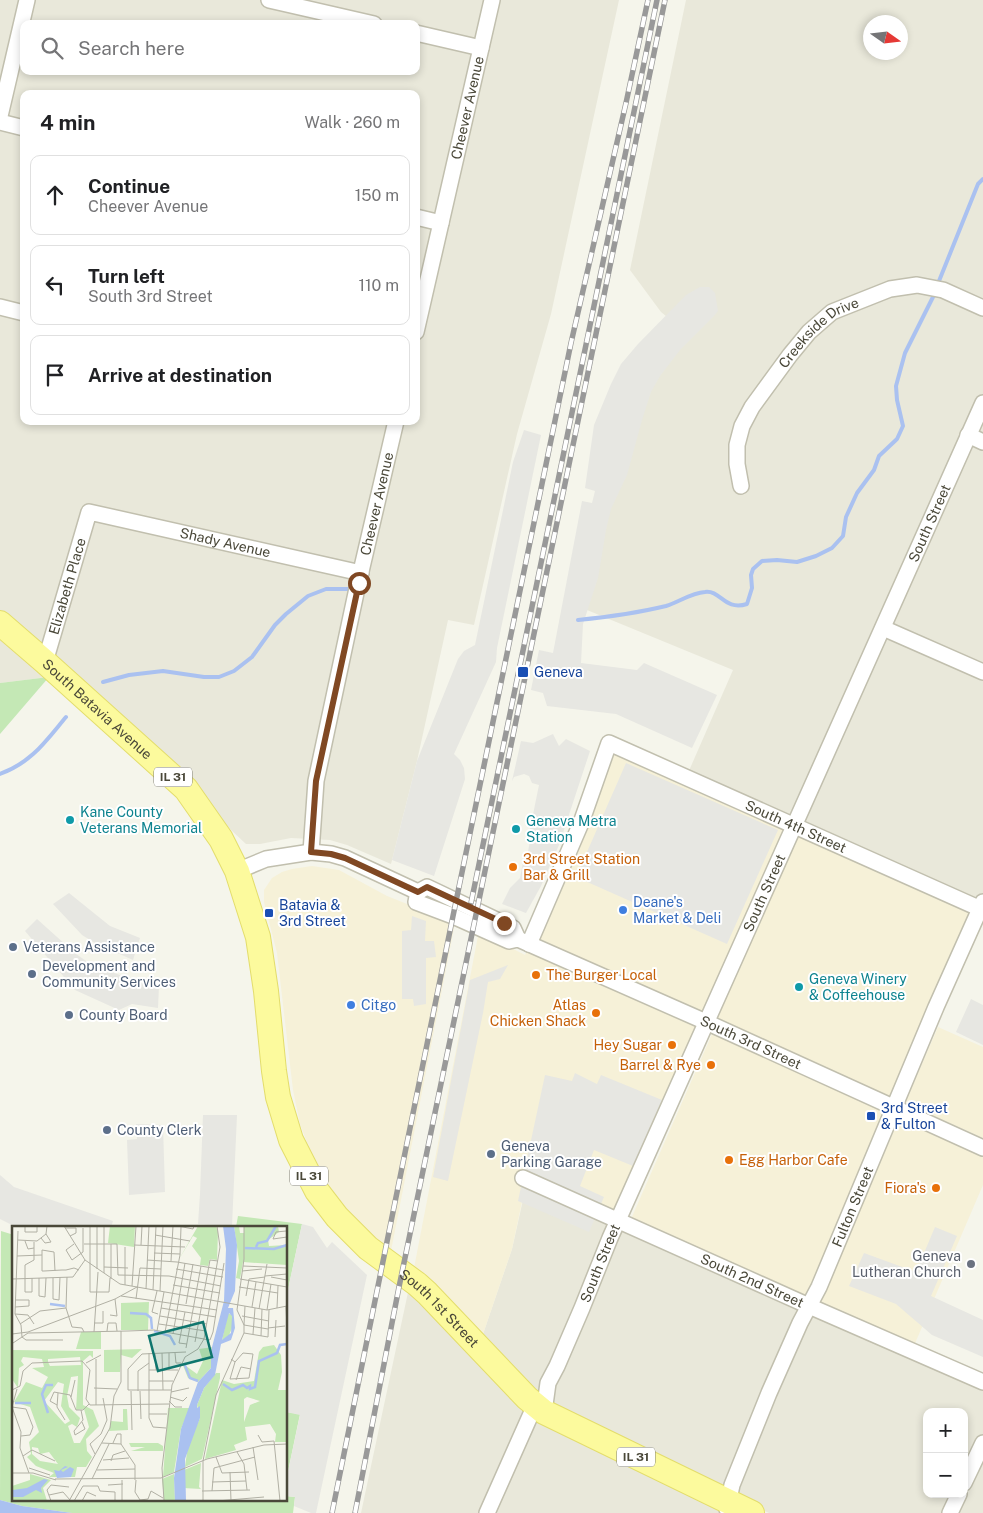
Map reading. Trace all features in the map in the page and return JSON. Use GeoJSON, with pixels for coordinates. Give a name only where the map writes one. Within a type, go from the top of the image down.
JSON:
{"type":"FeatureCollection","features":[{"type":"Feature","properties":{"kind":"main road","name":"South Batavia Avenue"},"geometry":{"type":"LineString","coordinates":[[0,623],[46,662],[186,789],[221,839],[237,871],[258,937],[266,991]]}},
{"type":"Feature","properties":{"kind":"main road","name":"South 1st Street"},"geometry":{"type":"LineString","coordinates":[[266,991],[274,1071],[280,1104],[291,1140],[317,1191],[337,1217],[368,1248],[417,1284],[535,1405],[727,1508],[752,1513]]}},
{"type":"Feature","properties":{"kind":"street"},"geometry":{"type":"LineString","coordinates":[[22,20],[27,0]]}},
{"type":"Feature","properties":{"kind":"street"},"geometry":{"type":"LineString","coordinates":[[269,0],[356,20]]}},
{"type":"Feature","properties":{"kind":"street","name":"Cheever Avenue"},"geometry":{"type":"LineString","coordinates":[[420,315],[492,0]]}},
{"type":"Feature","properties":{"kind":"street"},"geometry":{"type":"LineString","coordinates":[[0,116],[20,30]]}},
{"type":"Feature","properties":{"kind":"street"},"geometry":{"type":"LineString","coordinates":[[420,34],[481,48]]}},
{"type":"Feature","properties":{"kind":"street"},"geometry":{"type":"LineString","coordinates":[[0,122],[20,127]]}},
{"type":"Feature","properties":{"kind":"street"},"geometry":{"type":"LineString","coordinates":[[420,218],[441,223]]}},
{"type":"Feature","properties":{"kind":"street","name":"Creekside Drive"},"geometry":{"type":"LineString","coordinates":[[741,486],[737,464],[742,426],[752,407],[790,355],[809,332],[832,312],[890,289],[917,285],[943,290],[983,308]]}},
{"type":"Feature","properties":{"kind":"street"},"geometry":{"type":"LineString","coordinates":[[0,307],[20,312]]}},
{"type":"Feature","properties":{"kind":"street","name":"South Street"},"geometry":{"type":"LineString","coordinates":[[487,1513],[535,1405],[557,1366],[617,1221],[983,403]]}},
{"type":"Feature","properties":{"kind":"street","name":"Cheever Avenue"},"geometry":{"type":"LineString","coordinates":[[311,852],[316,781],[395,425]]}},
{"type":"Feature","properties":{"kind":"street"},"geometry":{"type":"LineString","coordinates":[[968,436],[983,442]]}},
{"type":"Feature","properties":{"kind":"street","name":"Shady Avenue"},"geometry":{"type":"LineString","coordinates":[[89,512],[361,573]]}},
{"type":"Feature","properties":{"kind":"street","name":"Elizabeth Place"},"geometry":{"type":"LineString","coordinates":[[46,662],[89,512]]}},
{"type":"Feature","properties":{"kind":"street"},"geometry":{"type":"LineString","coordinates":[[883,628],[983,672]]}},
{"type":"Feature","properties":{"kind":"street","name":"South 4th Street"},"geometry":{"type":"LineString","coordinates":[[524,942],[581,823],[609,743],[794,826],[982,907]]}},
{"type":"Feature","properties":{"kind":"street","name":"South 3rd Street"},"geometry":{"type":"LineString","coordinates":[[237,871],[266,859],[311,852],[331,854],[345,858],[418,892],[427,887],[514,928],[524,942],[706,1022],[983,1148]]}},
{"type":"Feature","properties":{"kind":"street","name":"Fulton Street"},"geometry":{"type":"LineString","coordinates":[[727,1508],[732,1485],[769,1393],[819,1286],[936,1007],[982,907]]}},
{"type":"Feature","properties":{"kind":"street","name":"South 2nd Street"},"geometry":{"type":"LineString","coordinates":[[523,1178],[983,1382]]}},
{"type":"Feature","properties":{"kind":"street","name":"South Street"},"geometry":{"type":"LineString","coordinates":[[535,1405],[548,1383]]}},
{"type":"Feature","properties":{"kind":"street"},"geometry":{"type":"LineString","coordinates":[[968,1475],[983,1443]]}},
{"type":"Feature","properties":{"kind":"street"},"geometry":{"type":"LineString","coordinates":[[950,1513],[957,1498]]}},
{"type":"Feature","properties":{"kind":"shaded area"},"geometry":{"type":"Polygon","coordinates":[[[0,0],[619,0],[551,314],[517,434],[474,625],[448,620],[417,761],[391,864],[347,845],[330,840],[291,838],[260,844],[246,844],[0,614],[0,0]]]}},
{"type":"Feature","properties":{"kind":"shaded area"},"geometry":{"type":"Polygon","coordinates":[[[686,0],[983,0],[983,396],[792,821],[688,773],[733,670],[587,610],[592,557],[623,425],[687,333],[661,312],[630,270],[686,0]]]}},
{"type":"Feature","properties":{"kind":"shaded area"},"geometry":{"type":"Polygon","coordinates":[[[700,287],[709,287],[715,293],[718,311],[680,350],[660,376],[651,392],[627,475],[611,509],[598,578],[583,624],[581,663],[637,670],[644,663],[717,695],[692,748],[616,714],[547,706],[543,693],[531,690],[539,650],[553,653],[582,501],[592,503],[595,491],[585,488],[594,425],[611,384],[621,364],[638,344],[686,295],[700,287]]]}},
{"type":"Feature","properties":{"kind":"shaded area"},"geometry":{"type":"Polygon","coordinates":[[[983,418],[983,906],[799,825],[983,418]]]}},
{"type":"Feature","properties":{"kind":"shaded area"},"geometry":{"type":"Polygon","coordinates":[[[524,430],[541,435],[497,648],[496,662],[454,754],[464,768],[465,779],[434,876],[392,860],[417,761],[458,659],[464,651],[475,645],[513,462],[524,430]]]}},
{"type":"Feature","properties":{"kind":"shaded area"},"geometry":{"type":"Polygon","coordinates":[[[0,633],[49,677],[0,683],[0,633]]]}},
{"type":"Feature","properties":{"kind":"shaded area"},"geometry":{"type":"Polygon","coordinates":[[[553,734],[559,746],[566,739],[590,751],[559,845],[541,886],[526,913],[502,904],[510,888],[520,878],[525,852],[528,852],[530,840],[528,839],[539,785],[532,783],[529,776],[524,774],[514,777],[512,781],[521,741],[533,743],[553,734]]]}},
{"type":"Feature","properties":{"kind":"shaded area"},"geometry":{"type":"Polygon","coordinates":[[[612,747],[789,828],[616,1218],[527,1178],[512,1249],[482,1337],[414,1268],[478,936],[494,939],[525,955],[589,814],[612,747]]]}},
{"type":"Feature","properties":{"kind":"shaded area"},"geometry":{"type":"Polygon","coordinates":[[[626,763],[778,830],[727,944],[576,877],[626,763]]]}},
{"type":"Feature","properties":{"kind":"shaded area"},"geometry":{"type":"Polygon","coordinates":[[[799,835],[975,915],[892,1098],[717,1018],[799,835]]]}},
{"type":"Feature","properties":{"kind":"shaded area"},"geometry":{"type":"Polygon","coordinates":[[[312,866],[339,870],[387,896],[455,923],[391,1251],[358,1223],[340,1202],[326,1180],[311,1153],[300,1124],[293,1090],[277,953],[264,902],[264,890],[272,878],[282,872],[312,866]]]}},
{"type":"Feature","properties":{"kind":"shaded area"},"geometry":{"type":"Polygon","coordinates":[[[69,893],[110,926],[140,938],[133,960],[82,935],[53,904],[69,893]]]}},
{"type":"Feature","properties":{"kind":"shaded area"},"geometry":{"type":"Polygon","coordinates":[[[412,916],[426,921],[425,941],[434,941],[436,957],[426,958],[426,1004],[414,1006],[413,999],[402,999],[402,931],[411,930],[412,916]]]}},
{"type":"Feature","properties":{"kind":"shaded area"},"geometry":{"type":"Polygon","coordinates":[[[37,919],[76,954],[92,965],[145,984],[159,986],[158,1008],[132,1004],[119,1010],[75,990],[25,931],[37,919]]]}},
{"type":"Feature","properties":{"kind":"shaded area"},"geometry":{"type":"Polygon","coordinates":[[[508,965],[500,979],[488,982],[448,1181],[433,1177],[470,980],[508,965]]]}},
{"type":"Feature","properties":{"kind":"shaded area"},"geometry":{"type":"Polygon","coordinates":[[[971,999],[983,1005],[983,1045],[956,1032],[971,999]]]}},
{"type":"Feature","properties":{"kind":"shaded area"},"geometry":{"type":"Polygon","coordinates":[[[938,1027],[983,1047],[983,1138],[905,1103],[938,1027]]]}},
{"type":"Feature","properties":{"kind":"shaded area"},"geometry":{"type":"Polygon","coordinates":[[[712,1034],[889,1112],[808,1297],[631,1219],[712,1034]]]}},
{"type":"Feature","properties":{"kind":"shaded area"},"geometry":{"type":"Polygon","coordinates":[[[575,1073],[597,1084],[601,1075],[662,1100],[633,1166],[594,1150],[580,1186],[604,1197],[589,1232],[518,1201],[545,1075],[572,1081],[575,1073]]]}},
{"type":"Feature","properties":{"kind":"shaded area"},"geometry":{"type":"Polygon","coordinates":[[[203,1115],[237,1115],[232,1226],[198,1224],[203,1115]]]}},
{"type":"Feature","properties":{"kind":"shaded area"},"geometry":{"type":"Polygon","coordinates":[[[900,1117],[983,1154],[983,1185],[913,1348],[817,1306],[900,1117]]]}},
{"type":"Feature","properties":{"kind":"shaded area"},"geometry":{"type":"Polygon","coordinates":[[[136,1124],[163,1125],[165,1192],[129,1195],[127,1140],[137,1139],[136,1124]]]}},
{"type":"Feature","properties":{"kind":"shaded area"},"geometry":{"type":"Polygon","coordinates":[[[0,1175],[14,1187],[113,1221],[111,1226],[14,1226],[0,1219],[0,1175]]]}},
{"type":"Feature","properties":{"kind":"shaded area"},"geometry":{"type":"Polygon","coordinates":[[[527,1182],[983,1386],[983,1513],[769,1513],[536,1405],[482,1337],[512,1249],[527,1182]]]}},
{"type":"Feature","properties":{"kind":"shaded area"},"geometry":{"type":"Polygon","coordinates":[[[302,1224],[313,1227],[327,1248],[332,1242],[367,1275],[316,1513],[311,1513],[294,1506],[295,1497],[288,1496],[288,1472],[300,1415],[288,1412],[288,1290],[302,1224]]]}},
{"type":"Feature","properties":{"kind":"shaded area"},"geometry":{"type":"Polygon","coordinates":[[[935,1227],[957,1236],[931,1296],[983,1320],[983,1357],[932,1335],[896,1304],[849,1286],[864,1253],[916,1272],[935,1227]]]}},
{"type":"Feature","properties":{"kind":"shaded area"},"geometry":{"type":"Polygon","coordinates":[[[410,1283],[527,1408],[744,1513],[361,1513],[410,1283]]]}},
{"type":"Feature","properties":{"kind":"green space"},"geometry":{"type":"Polygon","coordinates":[[[49,677],[0,734],[0,683],[49,677]]]}},
{"type":"Feature","properties":{"kind":"green space"},"geometry":{"type":"Polygon","coordinates":[[[238,1216],[302,1224],[288,1290],[288,1226],[236,1226],[238,1216]]]}},
{"type":"Feature","properties":{"kind":"green space"},"geometry":{"type":"Polygon","coordinates":[[[1,1231],[12,1234],[12,1500],[288,1500],[288,1496],[295,1497],[293,1513],[72,1513],[22,1506],[0,1500],[1,1231]]]}},
{"type":"Feature","properties":{"kind":"green space"},"geometry":{"type":"Polygon","coordinates":[[[288,1412],[300,1414],[288,1471],[288,1412]]]}},
{"type":"Feature","properties":{"kind":"water"},"geometry":{"type":"Polygon","coordinates":[[[0,1500],[22,1506],[72,1513],[0,1513],[0,1500]]]}},
{"type":"Feature","properties":{"kind":"waterway"},"geometry":{"type":"LineString","coordinates":[[937,286],[978,184],[983,179]]}},
{"type":"Feature","properties":{"kind":"waterway"},"geometry":{"type":"LineString","coordinates":[[578,620],[666,606],[705,592],[715,594],[733,605],[747,604],[752,588],[751,575],[753,569],[762,561],[797,562],[832,548],[843,536],[846,517],[857,493],[874,470],[879,456],[897,439],[903,426],[896,386],[905,353],[935,293]]}},
{"type":"Feature","properties":{"kind":"waterway"},"geometry":{"type":"LineString","coordinates":[[103,682],[129,675],[163,671],[204,677],[219,677],[234,671],[252,657],[275,625],[308,596],[326,589],[348,589]]}},
{"type":"Feature","properties":{"kind":"waterway"},"geometry":{"type":"LineString","coordinates":[[0,774],[21,764],[44,743],[66,717]]}},
{"type":"Feature","properties":{"kind":"railway"},"geometry":{"type":"LineString","coordinates":[[332,1513],[571,343],[648,0]]}},
{"type":"Feature","properties":{"kind":"railway"},"geometry":{"type":"LineString","coordinates":[[471,903],[657,0]]}},
{"type":"Feature","properties":{"kind":"railway"},"geometry":{"type":"LineString","coordinates":[[355,1513],[399,1287],[665,0]]}},
{"type":"Feature","properties":{"kind":"place","name":"Geneva"},"geometry":{"type":"Point","coordinates":[523,672]}},
{"type":"Feature","properties":{"kind":"place","name":"Kane County Veterans Memorial"},"geometry":{"type":"Point","coordinates":[70,820]}},
{"type":"Feature","properties":{"kind":"place","name":"Geneva Metra Station"},"geometry":{"type":"Point","coordinates":[516,829]}},
{"type":"Feature","properties":{"kind":"place","name":"3rd Street Station Bar & Grill"},"geometry":{"type":"Point","coordinates":[513,867]}},
{"type":"Feature","properties":{"kind":"place","name":"Deane's Market & Deli"},"geometry":{"type":"Point","coordinates":[623,910]}},
{"type":"Feature","properties":{"kind":"place","name":"Batavia & 3rd Street"},"geometry":{"type":"Point","coordinates":[269,913]}},
{"type":"Feature","properties":{"kind":"place","name":"Veterans Assistance"},"geometry":{"type":"Point","coordinates":[13,947]}},
{"type":"Feature","properties":{"kind":"place","name":"Development and Community Services"},"geometry":{"type":"Point","coordinates":[32,974]}},
{"type":"Feature","properties":{"kind":"place","name":"The Burger Local"},"geometry":{"type":"Point","coordinates":[536,975]}},
{"type":"Feature","properties":{"kind":"place","name":"Geneva Winery & Coffeehouse"},"geometry":{"type":"Point","coordinates":[799,987]}},
{"type":"Feature","properties":{"kind":"place","name":"Citgo"},"geometry":{"type":"Point","coordinates":[351,1005]}},
{"type":"Feature","properties":{"kind":"place","name":"Atlas Chicken Shack"},"geometry":{"type":"Point","coordinates":[596,1013]}},
{"type":"Feature","properties":{"kind":"place","name":"County Board"},"geometry":{"type":"Point","coordinates":[69,1015]}},
{"type":"Feature","properties":{"kind":"place","name":"Hey Sugar"},"geometry":{"type":"Point","coordinates":[672,1045]}},
{"type":"Feature","properties":{"kind":"place","name":"Barrel & Rye"},"geometry":{"type":"Point","coordinates":[711,1065]}},
{"type":"Feature","properties":{"kind":"place","name":"3rd Street & Fulton"},"geometry":{"type":"Point","coordinates":[871,1116]}},
{"type":"Feature","properties":{"kind":"place","name":"County Clerk"},"geometry":{"type":"Point","coordinates":[107,1130]}},
{"type":"Feature","properties":{"kind":"place","name":"Geneva Parking Garage"},"geometry":{"type":"Point","coordinates":[491,1154]}},
{"type":"Feature","properties":{"kind":"place","name":"Egg Harbor Cafe"},"geometry":{"type":"Point","coordinates":[729,1160]}},
{"type":"Feature","properties":{"kind":"place","name":"Fiora's"},"geometry":{"type":"Point","coordinates":[936,1188]}},
{"type":"Feature","properties":{"kind":"place","name":"Geneva Lutheran Church"},"geometry":{"type":"Point","coordinates":[971,1264]}},
{"type":"Feature","properties":{"kind":"route"},"geometry":{"type":"LineString","coordinates":[[359,583],[316,781],[311,852],[331,854],[345,858],[418,892],[427,887],[504,923]]}}]}
